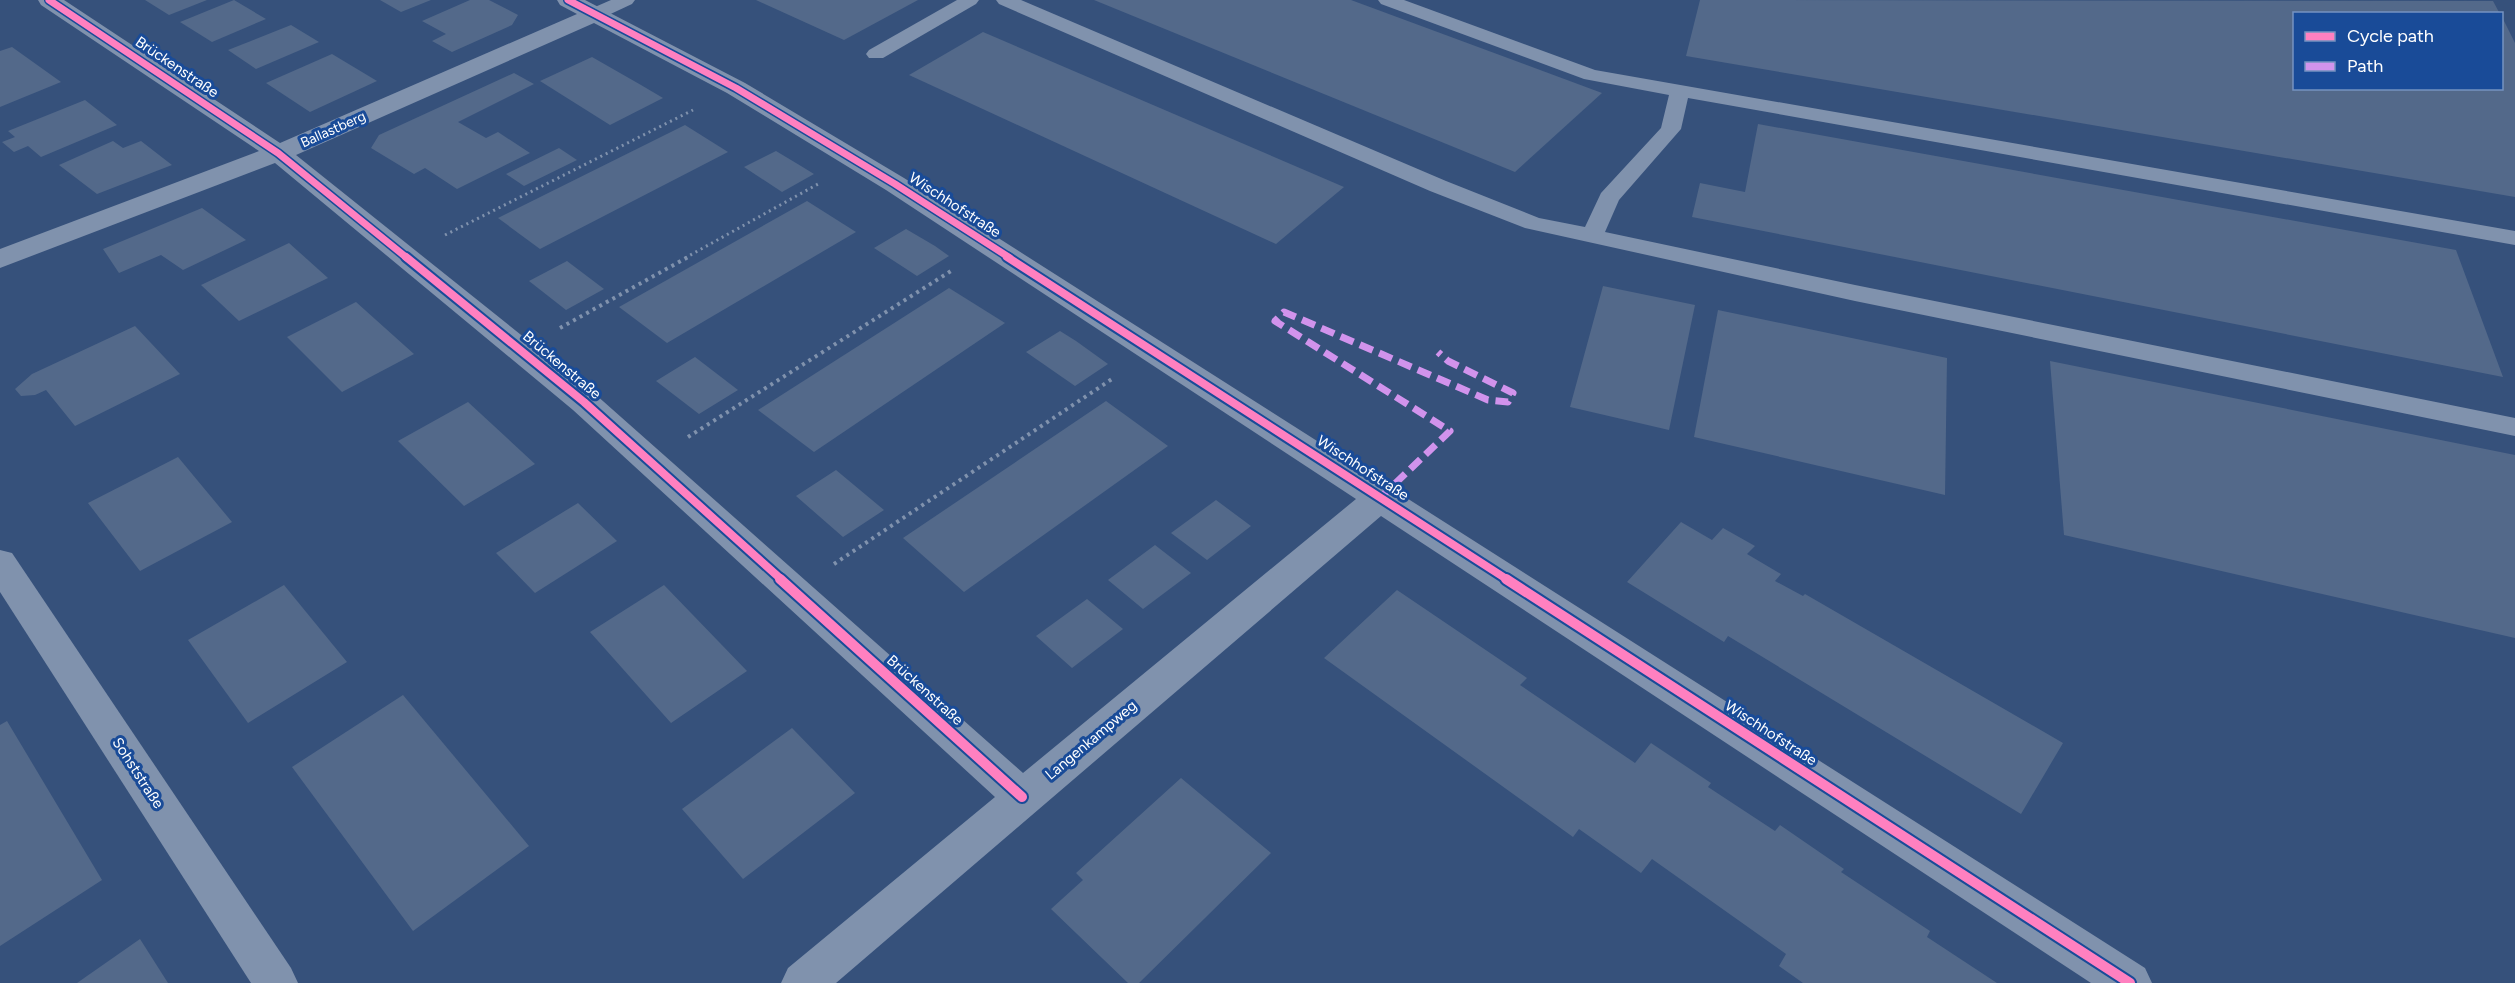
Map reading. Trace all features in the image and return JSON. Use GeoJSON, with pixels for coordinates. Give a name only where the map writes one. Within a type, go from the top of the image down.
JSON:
{"type":"FeatureCollection","features":[{"type":"Feature","properties":{"kind":"street","name":"Brückenstraße"},"geometry":{"type":"LineString","coordinates":[[49,0],[278,153],[584,402],[1022,797]]}},
{"type":"Feature","properties":{"kind":"street","name":"Ballastberg"},"geometry":{"type":"LineString","coordinates":[[0,259],[278,153],[582,7]]}},
{"type":"Feature","properties":{"kind":"street","name":"Wischhofstraße"},"geometry":{"type":"LineString","coordinates":[[582,7],[736,88],[990,245],[2130,983]]}},
{"type":"Feature","properties":{"kind":"street","name":"Langenkampweg"},"geometry":{"type":"LineString","coordinates":[[803,983],[1380,498]]}},
{"type":"Feature","properties":{"kind":"street","name":"Sohststraße"},"geometry":{"type":"LineString","coordinates":[[0,563],[276,983]]}},
{"type":"Feature","properties":{"kind":"lane"},"geometry":{"type":"LineString","coordinates":[[582,7],[626,0]]}},
{"type":"Feature","properties":{"kind":"lane"},"geometry":{"type":"LineString","coordinates":[[876,54],[970,0]]}},
{"type":"Feature","properties":{"kind":"lane"},"geometry":{"type":"LineString","coordinates":[[1005,0],[1438,186],[1533,223],[2515,427]]}},
{"type":"Feature","properties":{"kind":"lane"},"geometry":{"type":"LineString","coordinates":[[1387,0],[1438,11],[1591,75],[2515,238]]}},
{"type":"Feature","properties":{"kind":"lane"},"geometry":{"type":"LineString","coordinates":[[1592,237],[1609,198],[1671,129],[1680,92]]}},
{"type":"Feature","properties":{"kind":"path"},"geometry":{"type":"LineString","coordinates":[[404,255],[736,88]]}},
{"type":"Feature","properties":{"kind":"path"},"geometry":{"type":"LineString","coordinates":[[520,350],[858,163]]}},
{"type":"Feature","properties":{"kind":"path"},"geometry":{"type":"LineString","coordinates":[[650,461],[990,245]]}},
{"type":"Feature","properties":{"kind":"path"},"geometry":{"type":"LineString","coordinates":[[794,591],[1154,351]]}},
{"type":"Feature","properties":{"kind":"building"},"geometry":{"type":"Polygon","coordinates":[[[145,0],[207,0],[169,15],[145,0]]]}},
{"type":"Feature","properties":{"kind":"building"},"geometry":{"type":"Polygon","coordinates":[[[234,0],[266,19],[212,42],[180,22],[234,0]]]}},
{"type":"Feature","properties":{"kind":"building"},"geometry":{"type":"Polygon","coordinates":[[[380,0],[431,0],[401,12],[380,0]]]}},
{"type":"Feature","properties":{"kind":"building"},"geometry":{"type":"Polygon","coordinates":[[[470,0],[489,0],[518,15],[512,25],[452,52],[432,41],[446,34],[422,21],[470,0]]]}},
{"type":"Feature","properties":{"kind":"building"},"geometry":{"type":"Polygon","coordinates":[[[756,0],[918,0],[844,40],[756,0]]]}},
{"type":"Feature","properties":{"kind":"building"},"geometry":{"type":"Polygon","coordinates":[[[1094,0],[1351,0],[1602,93],[1515,172],[1094,0]]]}},
{"type":"Feature","properties":{"kind":"building"},"geometry":{"type":"Polygon","coordinates":[[[1700,0],[2493,1],[2499,12],[2293,12],[2293,90],[2503,90],[2503,19],[2515,43],[2515,197],[1686,56],[1700,0]]]}},
{"type":"Feature","properties":{"kind":"building"},"geometry":{"type":"Polygon","coordinates":[[[291,25],[319,42],[256,69],[228,50],[291,25]]]}},
{"type":"Feature","properties":{"kind":"building"},"geometry":{"type":"Polygon","coordinates":[[[983,32],[1344,187],[1276,244],[909,75],[983,32]]]}},
{"type":"Feature","properties":{"kind":"building"},"geometry":{"type":"Polygon","coordinates":[[[12,47],[61,82],[0,107],[0,51],[12,47]]]}},
{"type":"Feature","properties":{"kind":"building"},"geometry":{"type":"Polygon","coordinates":[[[332,54],[377,81],[310,112],[266,83],[332,54]]]}},
{"type":"Feature","properties":{"kind":"building"},"geometry":{"type":"Polygon","coordinates":[[[592,57],[663,98],[610,125],[540,81],[592,57]]]}},
{"type":"Feature","properties":{"kind":"building"},"geometry":{"type":"Polygon","coordinates":[[[514,73],[534,84],[458,122],[486,138],[498,132],[530,153],[457,189],[425,168],[414,174],[371,148],[379,135],[514,73]]]}},
{"type":"Feature","properties":{"kind":"building"},"geometry":{"type":"Polygon","coordinates":[[[85,100],[117,125],[41,157],[28,146],[14,152],[2,142],[15,137],[8,131],[85,100]]]}},
{"type":"Feature","properties":{"kind":"building"},"geometry":{"type":"Polygon","coordinates":[[[1758,124],[2456,250],[2503,377],[1692,217],[1700,183],[1745,192],[1758,124]]]}},
{"type":"Feature","properties":{"kind":"building"},"geometry":{"type":"Polygon","coordinates":[[[685,125],[728,152],[540,249],[498,218],[685,125]]]}},
{"type":"Feature","properties":{"kind":"building"},"geometry":{"type":"Polygon","coordinates":[[[113,141],[123,148],[141,141],[172,165],[97,194],[59,165],[113,141]]]}},
{"type":"Feature","properties":{"kind":"building"},"geometry":{"type":"Polygon","coordinates":[[[559,148],[577,160],[524,186],[506,174],[559,148]]]}},
{"type":"Feature","properties":{"kind":"building"},"geometry":{"type":"Polygon","coordinates":[[[776,151],[814,174],[782,192],[744,167],[776,151]]]}},
{"type":"Feature","properties":{"kind":"building"},"geometry":{"type":"Polygon","coordinates":[[[807,201],[856,232],[667,343],[619,307],[807,201]]]}},
{"type":"Feature","properties":{"kind":"building"},"geometry":{"type":"Polygon","coordinates":[[[202,208],[246,240],[183,270],[161,255],[119,273],[103,249],[202,208]]]}},
{"type":"Feature","properties":{"kind":"building"},"geometry":{"type":"Polygon","coordinates":[[[906,229],[949,256],[917,276],[874,248],[906,229]]]}},
{"type":"Feature","properties":{"kind":"building"},"geometry":{"type":"Polygon","coordinates":[[[289,243],[328,278],[239,321],[201,285],[289,243]]]}},
{"type":"Feature","properties":{"kind":"building"},"geometry":{"type":"Polygon","coordinates":[[[567,261],[604,289],[566,310],[529,281],[567,261]]]}},
{"type":"Feature","properties":{"kind":"building"},"geometry":{"type":"Polygon","coordinates":[[[1603,286],[1695,305],[1669,430],[1570,407],[1603,286]]]}},
{"type":"Feature","properties":{"kind":"building"},"geometry":{"type":"Polygon","coordinates":[[[949,288],[1005,323],[814,452],[758,410],[949,288]]]}},
{"type":"Feature","properties":{"kind":"building"},"geometry":{"type":"Polygon","coordinates":[[[356,302],[414,354],[342,392],[287,337],[356,302]]]}},
{"type":"Feature","properties":{"kind":"building"},"geometry":{"type":"Polygon","coordinates":[[[1718,310],[1947,358],[1945,495],[1694,437],[1718,310]]]}},
{"type":"Feature","properties":{"kind":"building"},"geometry":{"type":"Polygon","coordinates":[[[135,326],[180,374],[75,426],[46,390],[35,395],[21,396],[15,389],[32,374],[135,326]]]}},
{"type":"Feature","properties":{"kind":"building"},"geometry":{"type":"Polygon","coordinates":[[[1060,331],[1108,364],[1075,386],[1026,352],[1060,331]]]}},
{"type":"Feature","properties":{"kind":"building"},"geometry":{"type":"Polygon","coordinates":[[[695,357],[738,390],[699,414],[656,381],[695,357]]]}},
{"type":"Feature","properties":{"kind":"building"},"geometry":{"type":"Polygon","coordinates":[[[2050,361],[2515,455],[2515,638],[2064,535],[2050,361]]]}},
{"type":"Feature","properties":{"kind":"building"},"geometry":{"type":"Polygon","coordinates":[[[1106,401],[1168,446],[964,592],[903,538],[1106,401]]]}},
{"type":"Feature","properties":{"kind":"building"},"geometry":{"type":"Polygon","coordinates":[[[468,402],[535,464],[464,506],[398,441],[468,402]]]}},
{"type":"Feature","properties":{"kind":"building"},"geometry":{"type":"Polygon","coordinates":[[[178,457],[232,522],[140,571],[88,503],[178,457]]]}},
{"type":"Feature","properties":{"kind":"building"},"geometry":{"type":"Polygon","coordinates":[[[836,470],[884,510],[843,537],[796,496],[836,470]]]}},
{"type":"Feature","properties":{"kind":"building"},"geometry":{"type":"Polygon","coordinates":[[[1216,500],[1251,526],[1207,560],[1171,533],[1216,500]]]}},
{"type":"Feature","properties":{"kind":"building"},"geometry":{"type":"Polygon","coordinates":[[[578,503],[617,541],[535,593],[496,553],[578,503]]]}},
{"type":"Feature","properties":{"kind":"building"},"geometry":{"type":"Polygon","coordinates":[[[1681,522],[1712,540],[1723,528],[1755,546],[1747,554],[1781,574],[1775,581],[1803,596],[1805,594],[2063,743],[2021,814],[1728,636],[1724,642],[1627,582],[1681,522]]]}},
{"type":"Feature","properties":{"kind":"building"},"geometry":{"type":"Polygon","coordinates":[[[1155,545],[1191,573],[1143,609],[1108,580],[1155,545]]]}},
{"type":"Feature","properties":{"kind":"building"},"geometry":{"type":"Polygon","coordinates":[[[284,585],[347,662],[248,723],[188,640],[284,585]]]}},
{"type":"Feature","properties":{"kind":"building"},"geometry":{"type":"Polygon","coordinates":[[[664,585],[747,671],[671,723],[590,632],[664,585]]]}},
{"type":"Feature","properties":{"kind":"building"},"geometry":{"type":"Polygon","coordinates":[[[1397,590],[1527,678],[1520,685],[1635,763],[1651,743],[1711,783],[1708,787],[1775,831],[1780,825],[1844,869],[1841,872],[1930,931],[1927,937],[1997,983],[1803,983],[1779,966],[1786,954],[1652,859],[1641,873],[1579,829],[1573,837],[1324,658],[1397,590]]]}},
{"type":"Feature","properties":{"kind":"building"},"geometry":{"type":"Polygon","coordinates":[[[1087,599],[1123,629],[1072,668],[1036,636],[1087,599]]]}},
{"type":"Feature","properties":{"kind":"building"},"geometry":{"type":"Polygon","coordinates":[[[403,695],[529,846],[413,931],[292,767],[403,695]]]}},
{"type":"Feature","properties":{"kind":"building"},"geometry":{"type":"Polygon","coordinates":[[[7,721],[102,880],[0,946],[0,725],[7,721]]]}},
{"type":"Feature","properties":{"kind":"building"},"geometry":{"type":"Polygon","coordinates":[[[792,728],[855,793],[743,879],[682,809],[792,728]]]}},
{"type":"Feature","properties":{"kind":"building"},"geometry":{"type":"Polygon","coordinates":[[[1181,778],[1271,853],[1139,983],[1128,983],[1051,909],[1083,880],[1076,873],[1181,778]]]}},
{"type":"Feature","properties":{"kind":"building"},"geometry":{"type":"Polygon","coordinates":[[[140,939],[168,983],[77,983],[140,939]]]}},
{"type":"Feature","properties":{"kind":"marked path"},"geometry":{"type":"LineString","coordinates":[[1380,498],[1450,431],[1275,321],[1284,312],[1488,400],[1508,402],[1513,393],[1448,361],[1438,352]]}},
{"type":"Feature","properties":{"kind":"cycle path"},"geometry":{"type":"LineString","coordinates":[[49,0],[278,153],[584,402],[1022,797]]}},
{"type":"Feature","properties":{"kind":"cycle path"},"geometry":{"type":"LineString","coordinates":[[568,0],[736,88],[895,184],[2130,983]]}}]}
